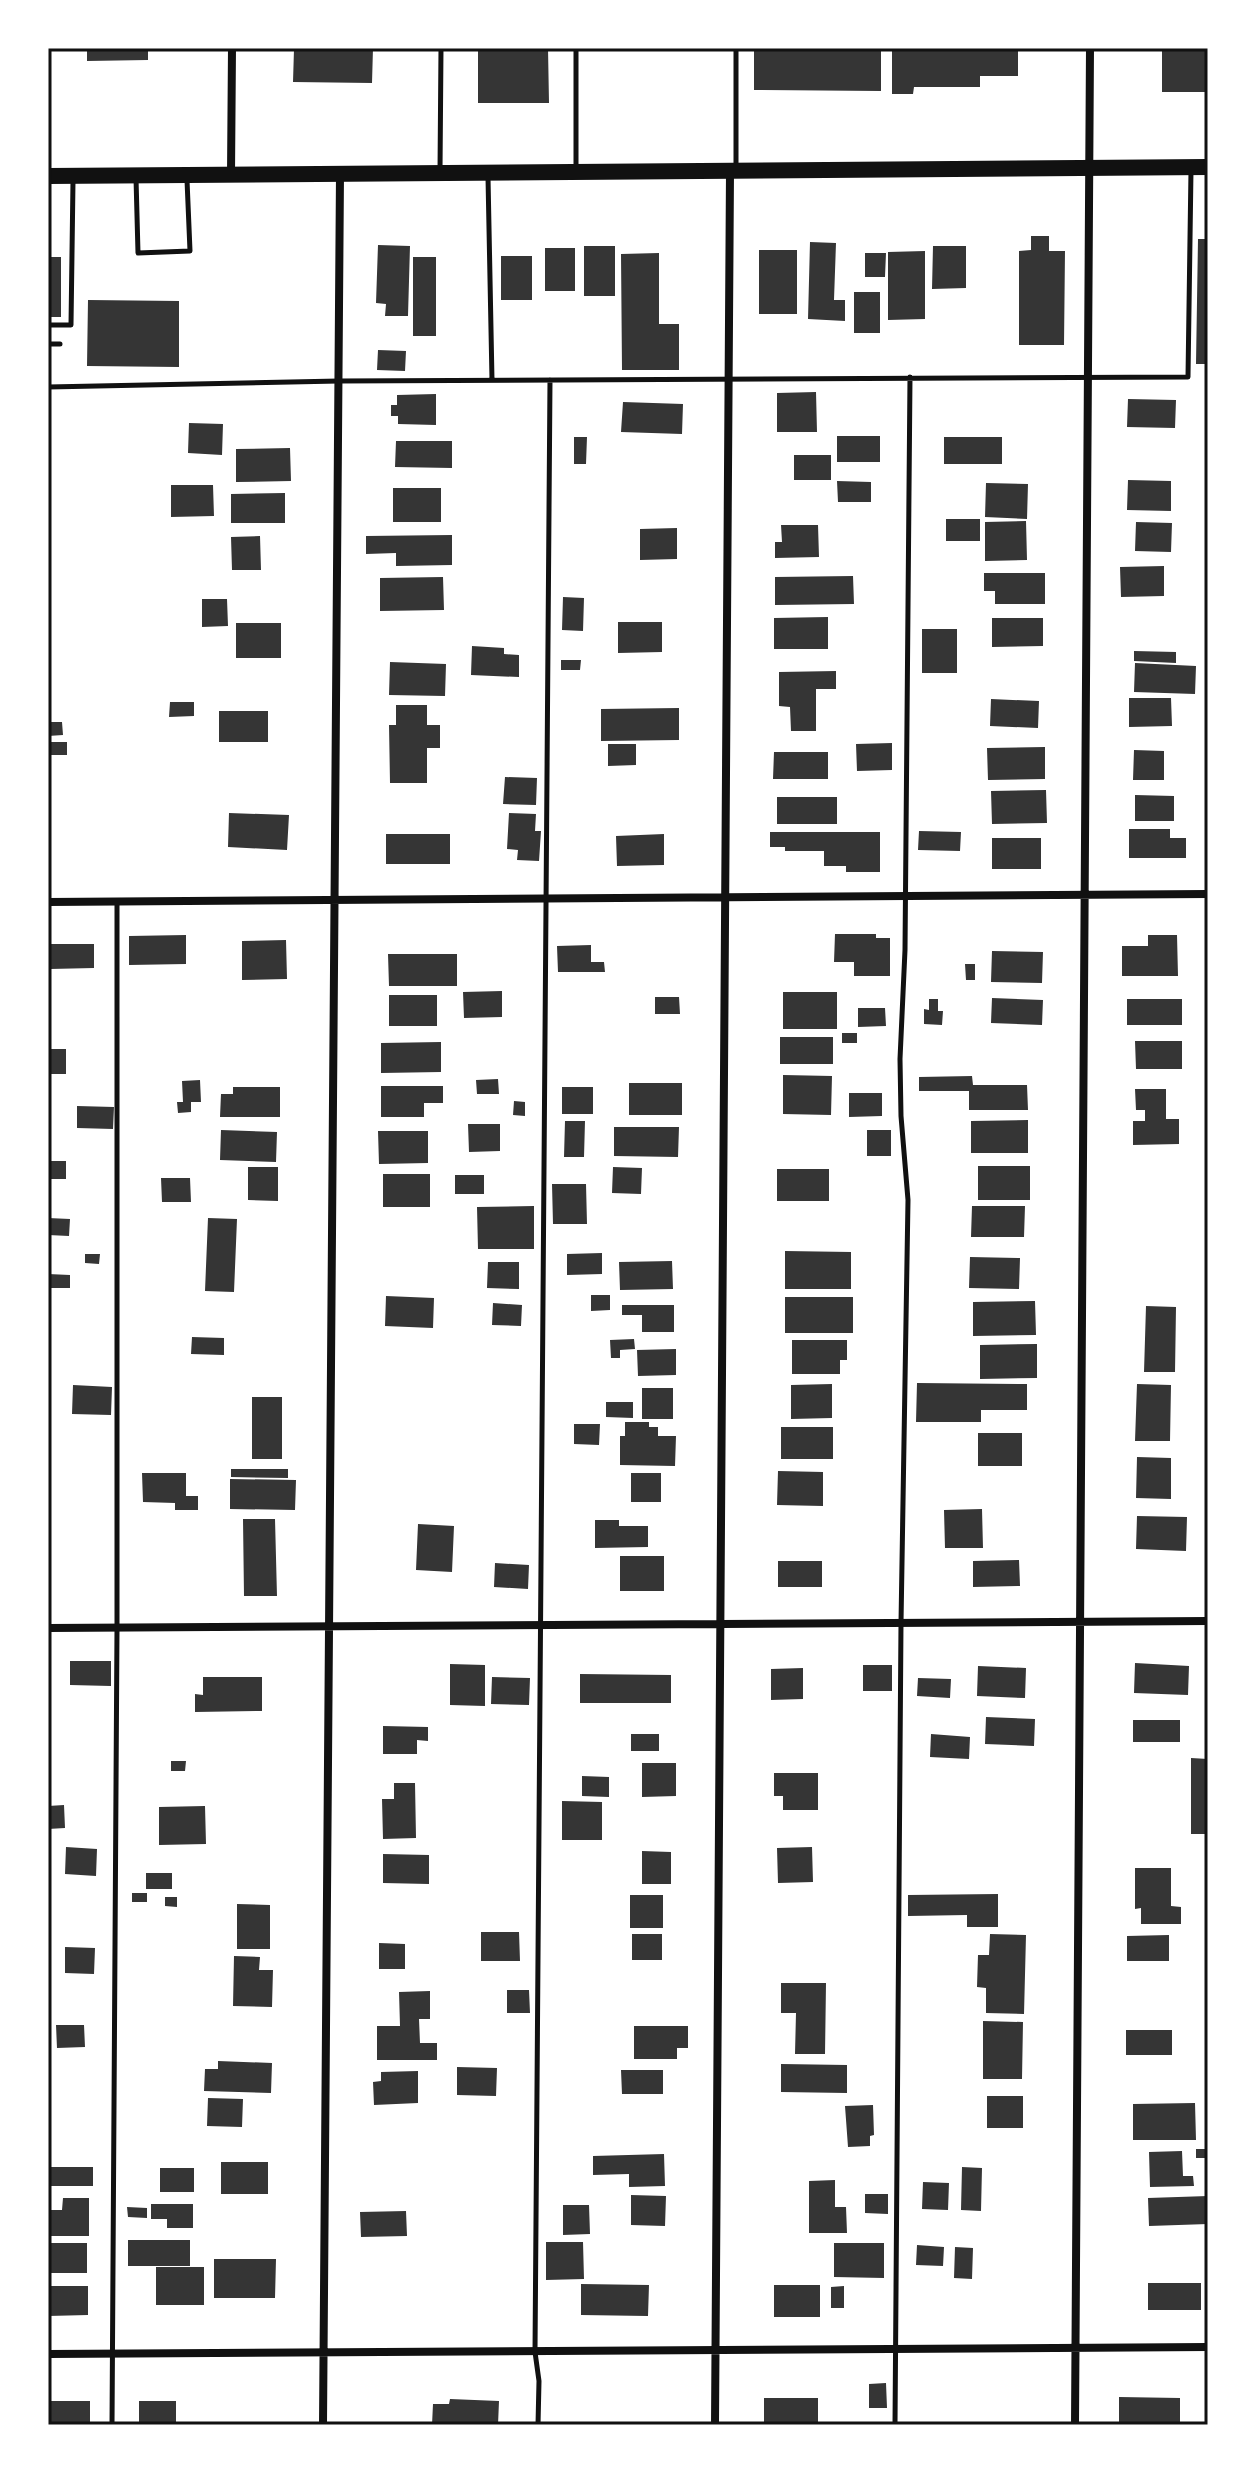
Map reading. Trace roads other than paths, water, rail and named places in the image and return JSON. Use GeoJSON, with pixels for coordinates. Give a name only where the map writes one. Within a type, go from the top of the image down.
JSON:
{"type":"FeatureCollection","features":[{"type":"Feature","properties":{"kind":"main road"},"geometry":{"type":"LineString","coordinates":[[48,176],[1200,167]]}},
{"type":"Feature","properties":{"kind":"street"},"geometry":{"type":"LineString","coordinates":[[231,174],[232,48]]}},
{"type":"Feature","properties":{"kind":"street"},"geometry":{"type":"LineString","coordinates":[[1075,2425],[1090,48]]}},
{"type":"Feature","properties":{"kind":"street"},"geometry":{"type":"LineString","coordinates":[[715,2425],[733,172]]}},
{"type":"Feature","properties":{"kind":"street"},"geometry":{"type":"LineString","coordinates":[[323,2425],[340,174]]}},
{"type":"Feature","properties":{"kind":"street"},"geometry":{"type":"LineString","coordinates":[[48,902],[1208,894]]}},
{"type":"Feature","properties":{"kind":"street"},"geometry":{"type":"LineString","coordinates":[[48,1628],[1208,1621]]}},
{"type":"Feature","properties":{"kind":"street"},"geometry":{"type":"LineString","coordinates":[[48,2354],[1208,2347]]}},
{"type":"Feature","properties":{"kind":"lane"},"geometry":{"type":"LineString","coordinates":[[440,173],[441,48]]}},
{"type":"Feature","properties":{"kind":"lane"},"geometry":{"type":"LineString","coordinates":[[576,48],[576,172]]}},
{"type":"Feature","properties":{"kind":"lane"},"geometry":{"type":"LineString","coordinates":[[733,172],[736,48]]}},
{"type":"Feature","properties":{"kind":"lane"},"geometry":{"type":"LineString","coordinates":[[48,387],[339,381],[1188,377],[1200,167]]}},
{"type":"Feature","properties":{"kind":"lane"},"geometry":{"type":"LineString","coordinates":[[488,173],[492,380]]}},
{"type":"Feature","properties":{"kind":"lane"},"geometry":{"type":"LineString","coordinates":[[136,175],[138,253],[190,251],[187,175]]}},
{"type":"Feature","properties":{"kind":"lane"},"geometry":{"type":"LineString","coordinates":[[48,325],[71,325],[74,176]]}},
{"type":"Feature","properties":{"kind":"lane"},"geometry":{"type":"LineString","coordinates":[[48,344],[60,344]]}},
{"type":"Feature","properties":{"kind":"lane"},"geometry":{"type":"LineString","coordinates":[[895,2425],[901,1623],[908,1200],[900,1059],[905,896],[910,377]]}},
{"type":"Feature","properties":{"kind":"lane"},"geometry":{"type":"LineString","coordinates":[[538,2425],[539,2381],[535,2352],[550,380]]}},
{"type":"Feature","properties":{"kind":"lane"},"geometry":{"type":"LineString","coordinates":[[112,2425],[117,901]]}}]}
